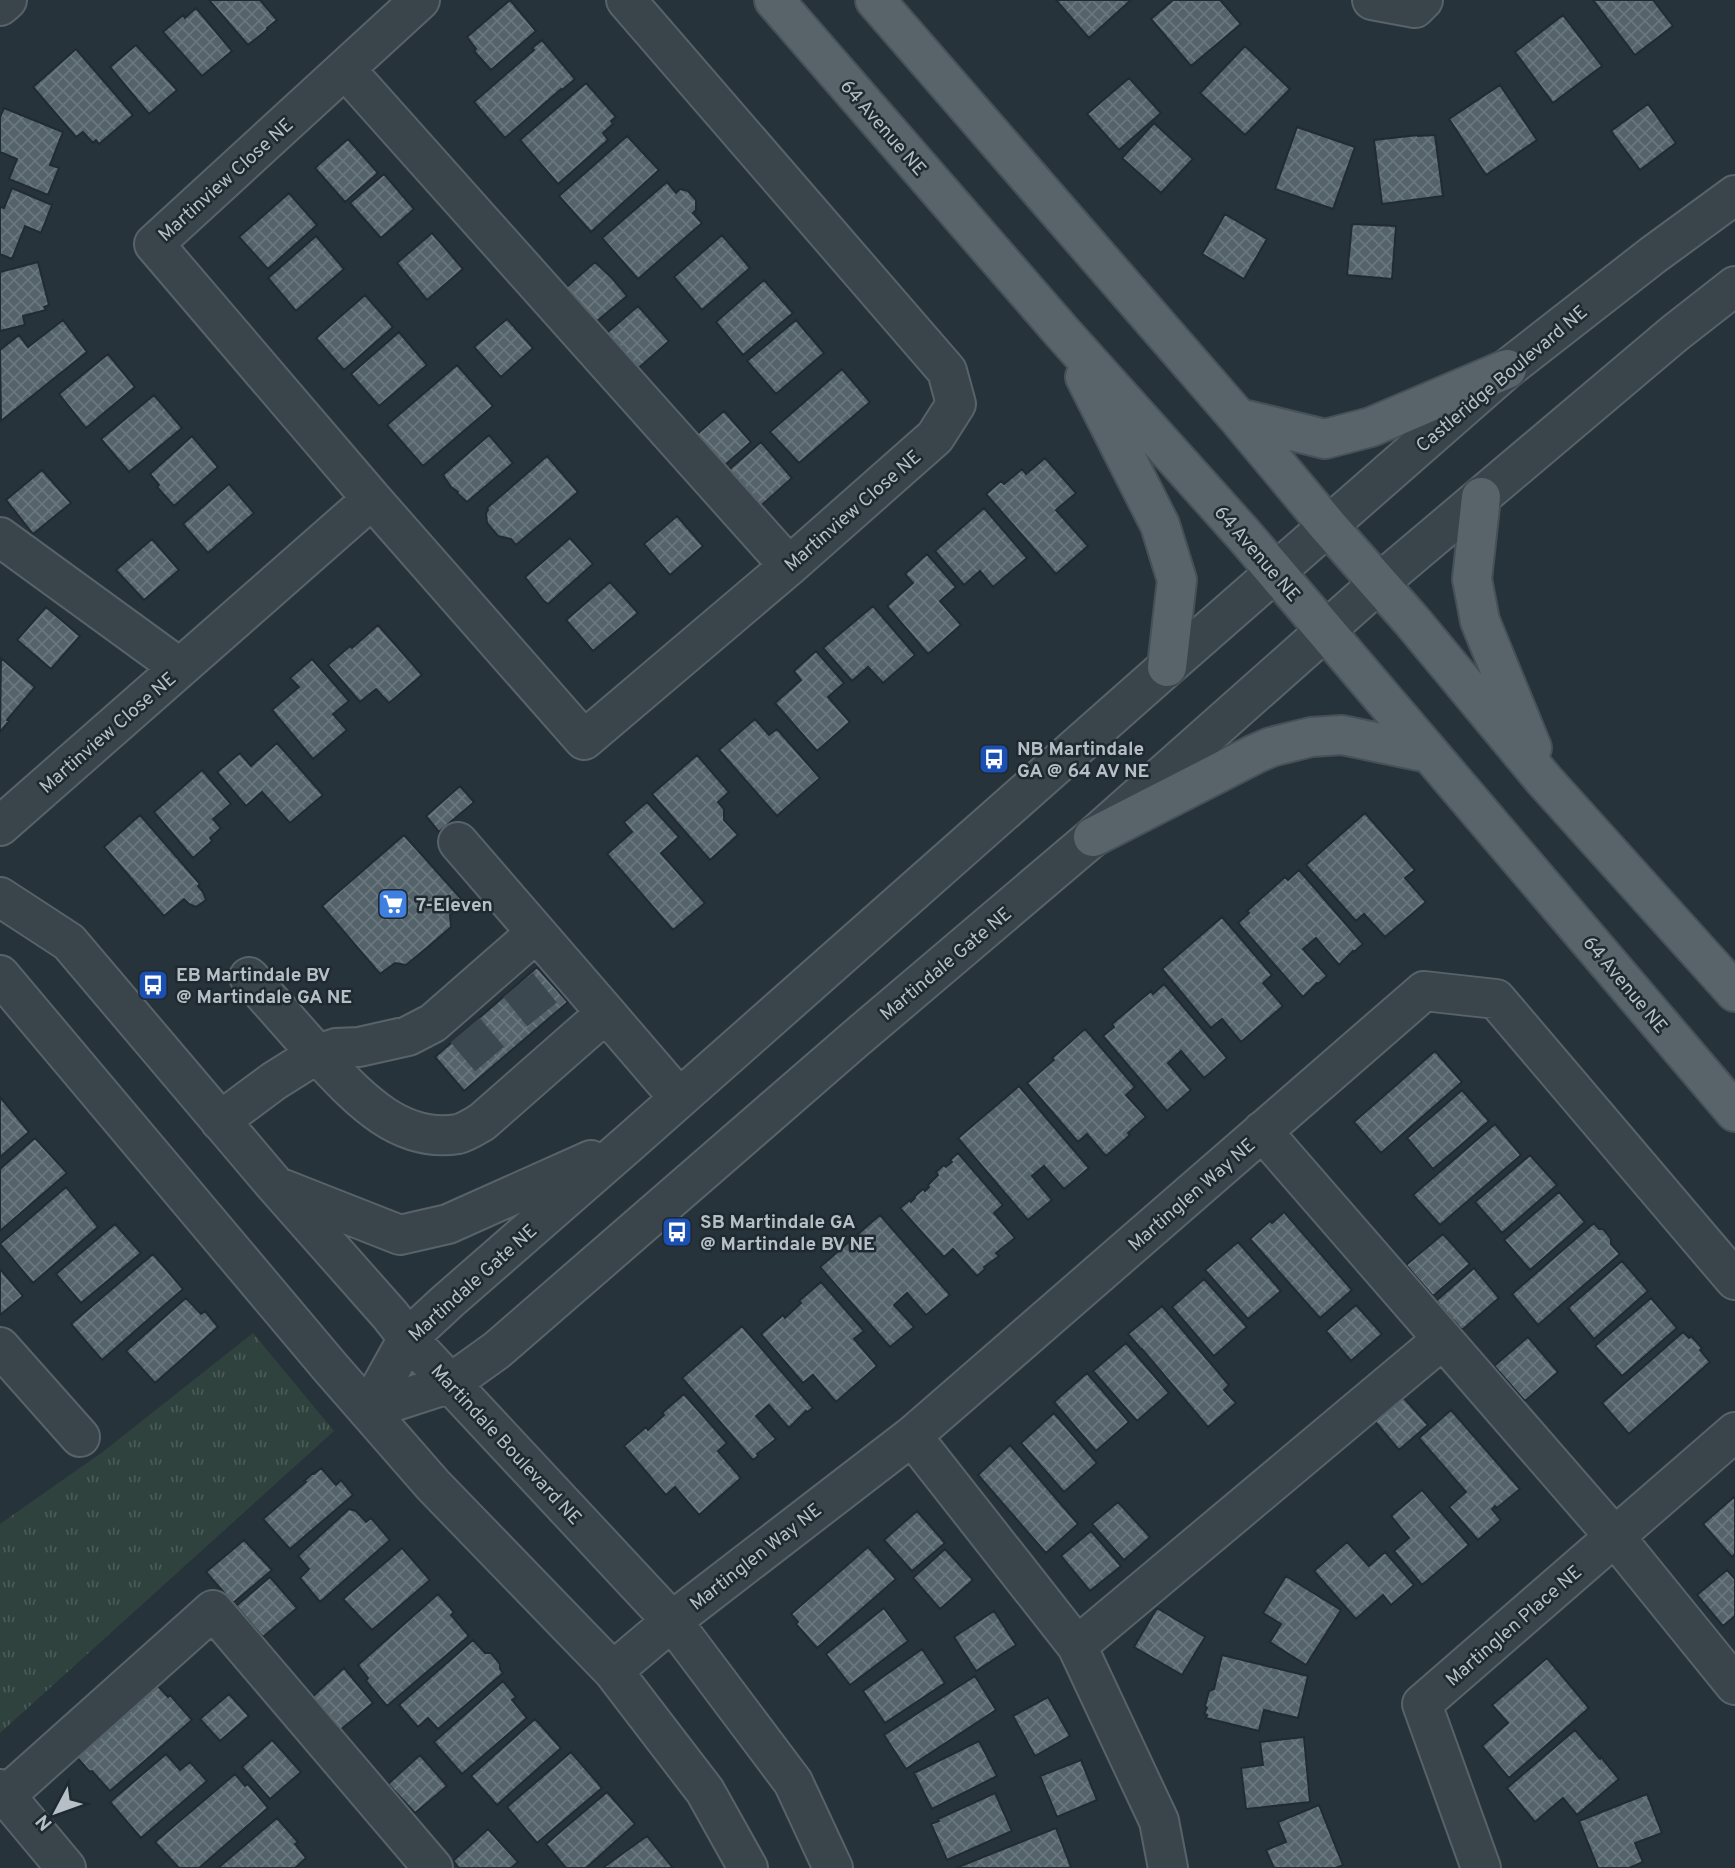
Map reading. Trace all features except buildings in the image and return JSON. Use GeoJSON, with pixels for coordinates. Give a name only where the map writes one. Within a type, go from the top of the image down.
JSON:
{"type":"FeatureCollection","features":[{"type":"Feature","properties":{"kind":"main road","name":"64 Avenue NE"},"geometry":{"type":"LineString","coordinates":[[774,0],[1275,572],[1735,1112]]}},
{"type":"Feature","properties":{"kind":"main road"},"geometry":{"type":"LineString","coordinates":[[875,0],[1238,418],[1544,779],[1735,992]]}},
{"type":"Feature","properties":{"kind":"main road"},"geometry":{"type":"LineString","coordinates":[[1062,332],[1160,525],[1177,580],[1167,667]]}},
{"type":"Feature","properties":{"kind":"main road"},"geometry":{"type":"LineString","coordinates":[[1238,418],[1325,439],[1371,427],[1507,369]]}},
{"type":"Feature","properties":{"kind":"main road"},"geometry":{"type":"LineString","coordinates":[[1481,497],[1472,579],[1480,621],[1544,779]]}},
{"type":"Feature","properties":{"kind":"main road"},"geometry":{"type":"LineString","coordinates":[[1093,837],[1271,747],[1311,737],[1342,735],[1428,752]]}},
{"type":"Feature","properties":{"kind":"street"},"geometry":{"type":"LineString","coordinates":[[0,6],[7,0]]}},
{"type":"Feature","properties":{"kind":"street","name":"Martinview Close NE"},"geometry":{"type":"LineString","coordinates":[[420,0],[153,244],[584,740],[789,566],[935,437],[956,404],[947,372],[626,0]]}},
{"type":"Feature","properties":{"kind":"street"},"geometry":{"type":"LineString","coordinates":[[1372,0],[1415,8],[1423,0]]}},
{"type":"Feature","properties":{"kind":"street"},"geometry":{"type":"LineString","coordinates":[[345,69],[789,566]]}},
{"type":"Feature","properties":{"kind":"street","name":"Castleridge Boulevard NE"},"geometry":{"type":"LineString","coordinates":[[1275,572],[1507,369],[1653,254],[1735,195]]}},
{"type":"Feature","properties":{"kind":"street"},"geometry":{"type":"LineString","coordinates":[[1325,631],[1675,333],[1735,286]]}},
{"type":"Feature","properties":{"kind":"street","name":"Martinview Close NE"},"geometry":{"type":"LineString","coordinates":[[0,826],[372,499]]}},
{"type":"Feature","properties":{"kind":"street"},"geometry":{"type":"LineString","coordinates":[[0,537],[180,668]]}},
{"type":"Feature","properties":{"kind":"street","name":"Martindale Gate NE"},"geometry":{"type":"LineString","coordinates":[[368,1410],[408,1338],[447,1301],[1275,572]]}},
{"type":"Feature","properties":{"kind":"street","name":"Martindale Gate NE"},"geometry":{"type":"LineString","coordinates":[[368,1410],[451,1383],[497,1350],[864,1031],[1093,837],[1325,631]]}},
{"type":"Feature","properties":{"kind":"street"},"geometry":{"type":"LineString","coordinates":[[458,842],[679,1098]]}},
{"type":"Feature","properties":{"kind":"street","name":"Martindale Boulevard NE"},"geometry":{"type":"LineString","coordinates":[[0,897],[69,942],[408,1338],[671,1621],[793,1782],[833,1868]]}},
{"type":"Feature","properties":{"kind":"street"},"geometry":{"type":"LineString","coordinates":[[220,1121],[274,1081],[317,1054],[336,1048],[359,1047],[408,1036],[433,1023],[456,1020],[509,975],[537,933]]}},
{"type":"Feature","properties":{"kind":"street"},"geometry":{"type":"LineString","coordinates":[[0,975],[330,1367],[433,1485],[613,1671],[705,1791],[748,1868]]}},
{"type":"Feature","properties":{"kind":"street"},"geometry":{"type":"LineString","coordinates":[[249,977],[352,1090],[384,1117],[408,1130],[436,1135],[460,1134],[482,1122],[508,1080],[559,1034],[606,1013]]}},
{"type":"Feature","properties":{"kind":"street","name":"Martinglen Way NE"},"geometry":{"type":"LineString","coordinates":[[613,1671],[671,1621],[912,1436],[1424,991],[1496,999],[1735,1280]]}},
{"type":"Feature","properties":{"kind":"street"},"geometry":{"type":"LineString","coordinates":[[1262,1131],[1615,1536],[1735,1685]]}},
{"type":"Feature","properties":{"kind":"street"},"geometry":{"type":"LineString","coordinates":[[275,1185],[400,1235],[448,1224],[629,1143]]}},
{"type":"Feature","properties":{"kind":"street"},"geometry":{"type":"LineString","coordinates":[[1077,1646],[1443,1339]]}},
{"type":"Feature","properties":{"kind":"street"},"geometry":{"type":"LineString","coordinates":[[0,1347],[80,1437]]}},
{"type":"Feature","properties":{"kind":"street","name":"Martinglen Place NE"},"geometry":{"type":"LineString","coordinates":[[1481,1868],[1422,1704],[1735,1432]]}},
{"type":"Feature","properties":{"kind":"street"},"geometry":{"type":"LineString","coordinates":[[912,1436],[1077,1646],[1159,1821],[1168,1868]]}},
{"type":"Feature","properties":{"kind":"street"},"geometry":{"type":"LineString","coordinates":[[66,1868],[3,1793],[213,1610],[433,1868]]}},
{"type":"Feature","properties":{"kind":"green space"},"geometry":{"type":"Polygon","coordinates":[[[253,1333],[334,1431],[0,1733],[0,1524],[104,1451],[253,1333]]]}},
{"type":"Feature","properties":{"kind":"tunnel"},"geometry":{"type":"LineString","coordinates":[[518,985],[549,1023]]}},
{"type":"Feature","properties":{"kind":"tunnel"},"geometry":{"type":"LineString","coordinates":[[465,1030],[499,1070]]}},
{"type":"Feature","properties":{"kind":"place","name":"NB Martindale GA @ 64 AV NE"},"geometry":{"type":"Point","coordinates":[994,759]}},
{"type":"Feature","properties":{"kind":"place","name":"7-Eleven"},"geometry":{"type":"Point","coordinates":[393,904]}},
{"type":"Feature","properties":{"kind":"place","name":"EB Martindale BV @ Martindale GA NE"},"geometry":{"type":"Point","coordinates":[153,985]}},
{"type":"Feature","properties":{"kind":"place","name":"SB Martindale GA @ Martindale BV NE"},"geometry":{"type":"Point","coordinates":[677,1232]}}]}
